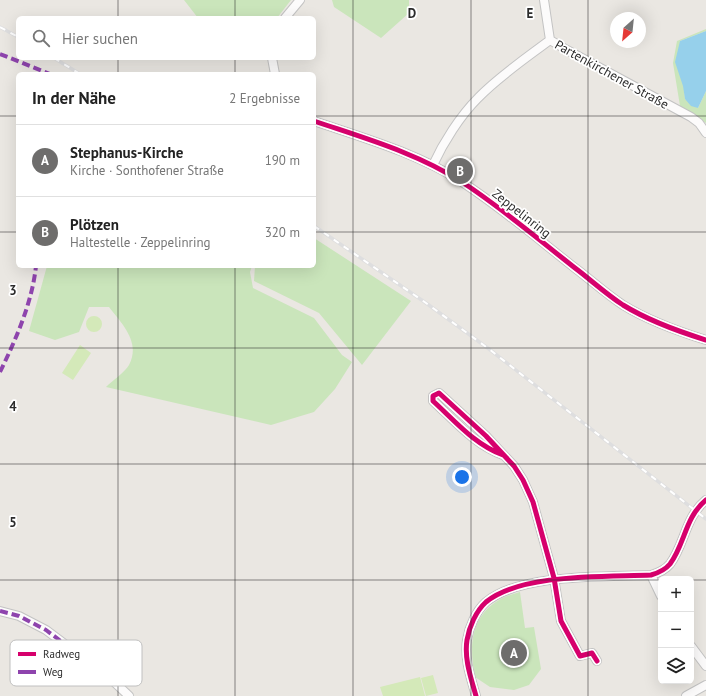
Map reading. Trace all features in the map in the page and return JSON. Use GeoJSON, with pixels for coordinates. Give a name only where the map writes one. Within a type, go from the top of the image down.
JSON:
{"type":"FeatureCollection","features":[{"type":"Feature","properties":{"kind":"street"},"geometry":{"type":"LineString","coordinates":[[287,16],[300,0]]}},
{"type":"Feature","properties":{"kind":"street","name":"Partenkirchener Straße"},"geometry":{"type":"LineString","coordinates":[[544,0],[550,40],[691,117],[699,123],[706,133]]}},
{"type":"Feature","properties":{"kind":"street"},"geometry":{"type":"LineString","coordinates":[[433,165],[457,124],[478,98],[514,67],[550,40]]}},
{"type":"Feature","properties":{"kind":"street"},"geometry":{"type":"LineString","coordinates":[[272,60],[275,72]]}},
{"type":"Feature","properties":{"kind":"street","name":"Zeppelinring"},"geometry":{"type":"LineString","coordinates":[[316,122],[388,147],[433,165],[461,181],[495,204],[621,304],[662,325],[706,340]]}},
{"type":"Feature","properties":{"kind":"street"},"geometry":{"type":"LineString","coordinates":[[503,455],[491,451],[479,443],[433,401],[433,396],[439,393],[486,436],[514,466],[523,480],[530,497],[554,578],[560,621],[580,656],[592,653],[597,661]]}},
{"type":"Feature","properties":{"kind":"street"},"geometry":{"type":"LineString","coordinates":[[474,695],[466,656],[467,639],[471,624],[477,613],[486,602],[504,592],[554,578],[651,575],[660,572],[669,565],[690,520],[706,500]]}},
{"type":"Feature","properties":{"kind":"street"},"geometry":{"type":"LineString","coordinates":[[651,575],[658,590]]}},
{"type":"Feature","properties":{"kind":"street"},"geometry":{"type":"LineString","coordinates":[[0,611],[19,616],[46,630],[59,640]]}},
{"type":"Feature","properties":{"kind":"street"},"geometry":{"type":"LineString","coordinates":[[692,648],[706,666]]}},
{"type":"Feature","properties":{"kind":"street"},"geometry":{"type":"LineString","coordinates":[[686,696],[706,684]]}},
{"type":"Feature","properties":{"kind":"street"},"geometry":{"type":"LineString","coordinates":[[118,686],[128,696]]}},
{"type":"Feature","properties":{"kind":"green space"},"geometry":{"type":"Polygon","coordinates":[[[184,0],[291,0],[279,16],[196,16],[184,0]]]}},
{"type":"Feature","properties":{"kind":"green space"},"geometry":{"type":"Polygon","coordinates":[[[332,0],[409,0],[409,13],[381,38],[334,7],[332,0]]]}},
{"type":"Feature","properties":{"kind":"green space"},"geometry":{"type":"Polygon","coordinates":[[[706,29],[706,31],[680,41],[685,99],[698,108],[706,91],[706,123],[680,106],[673,63],[677,41],[706,29]]]}},
{"type":"Feature","properties":{"kind":"green space"},"geometry":{"type":"Polygon","coordinates":[[[316,239],[411,301],[362,365],[319,313],[254,281],[255,268],[316,268],[316,239]]]}},
{"type":"Feature","properties":{"kind":"green space"},"geometry":{"type":"Polygon","coordinates":[[[46,268],[251,268],[250,272],[253,288],[314,318],[342,355],[352,362],[335,389],[314,412],[271,425],[106,387],[127,368],[132,357],[133,349],[124,327],[109,307],[89,307],[79,332],[55,340],[29,331],[46,268]]]}},
{"type":"Feature","properties":{"kind":"green space"},"geometry":{"type":"Polygon","coordinates":[[[94,316],[100,318],[102,324],[100,330],[94,332],[88,330],[86,324],[88,318],[94,316]]]}},
{"type":"Feature","properties":{"kind":"green space"},"geometry":{"type":"Polygon","coordinates":[[[80,345],[91,353],[73,380],[62,373],[80,345]]]}},
{"type":"Feature","properties":{"kind":"green space"},"geometry":{"type":"Polygon","coordinates":[[[520,592],[525,628],[534,627],[541,669],[529,685],[514,690],[490,687],[475,677],[472,644],[477,624],[489,607],[504,597],[520,592]]]}},
{"type":"Feature","properties":{"kind":"green space"},"geometry":{"type":"Polygon","coordinates":[[[433,675],[438,693],[426,696],[421,678],[433,675]]]}},
{"type":"Feature","properties":{"kind":"green space"},"geometry":{"type":"Polygon","coordinates":[[[420,677],[425,696],[383,696],[380,687],[420,677]]]}},
{"type":"Feature","properties":{"kind":"water"},"geometry":{"type":"Polygon","coordinates":[[[706,31],[706,91],[698,108],[691,106],[685,99],[683,86],[675,62],[680,41],[706,31]]]}},
{"type":"Feature","properties":{"kind":"railway"},"geometry":{"type":"LineString","coordinates":[[0,27],[16,36]]}},
{"type":"Feature","properties":{"kind":"railway"},"geometry":{"type":"LineString","coordinates":[[57,60],[77,72]]}},
{"type":"Feature","properties":{"kind":"railway"},"geometry":{"type":"LineString","coordinates":[[316,227],[426,303],[489,349],[706,519]]}},
{"type":"Feature","properties":{"kind":"marked path"},"geometry":{"type":"LineString","coordinates":[[0,54],[45,72]]}},
{"type":"Feature","properties":{"kind":"marked path"},"geometry":{"type":"LineString","coordinates":[[0,372],[12,347],[27,307],[36,268]]}},
{"type":"Feature","properties":{"kind":"marked path"},"geometry":{"type":"LineString","coordinates":[[0,611],[19,616],[46,630],[59,640]]}},
{"type":"Feature","properties":{"kind":"cycle path"},"geometry":{"type":"LineString","coordinates":[[316,122],[409,154],[445,172],[491,202],[623,305],[663,325],[706,340]]}},
{"type":"Feature","properties":{"kind":"cycle path"},"geometry":{"type":"LineString","coordinates":[[503,455],[493,451],[474,439],[433,401],[433,396],[439,393],[486,436],[514,466],[523,480],[533,502],[554,578],[561,621],[580,656],[592,653],[597,661]]}},
{"type":"Feature","properties":{"kind":"cycle path"},"geometry":{"type":"LineString","coordinates":[[476,696],[467,661],[466,647],[469,630],[479,610],[486,602],[501,593],[520,586],[542,581],[565,578],[651,575],[659,572],[670,564],[679,548],[689,522],[699,507],[706,500]]}},
{"type":"Feature","properties":{"kind":"place","name":"Plötzen"},"geometry":{"type":"Point","coordinates":[460,171]}},
{"type":"Feature","properties":{"kind":"place","name":"Stephanus-Kirche"},"geometry":{"type":"Point","coordinates":[514,653]}}]}
